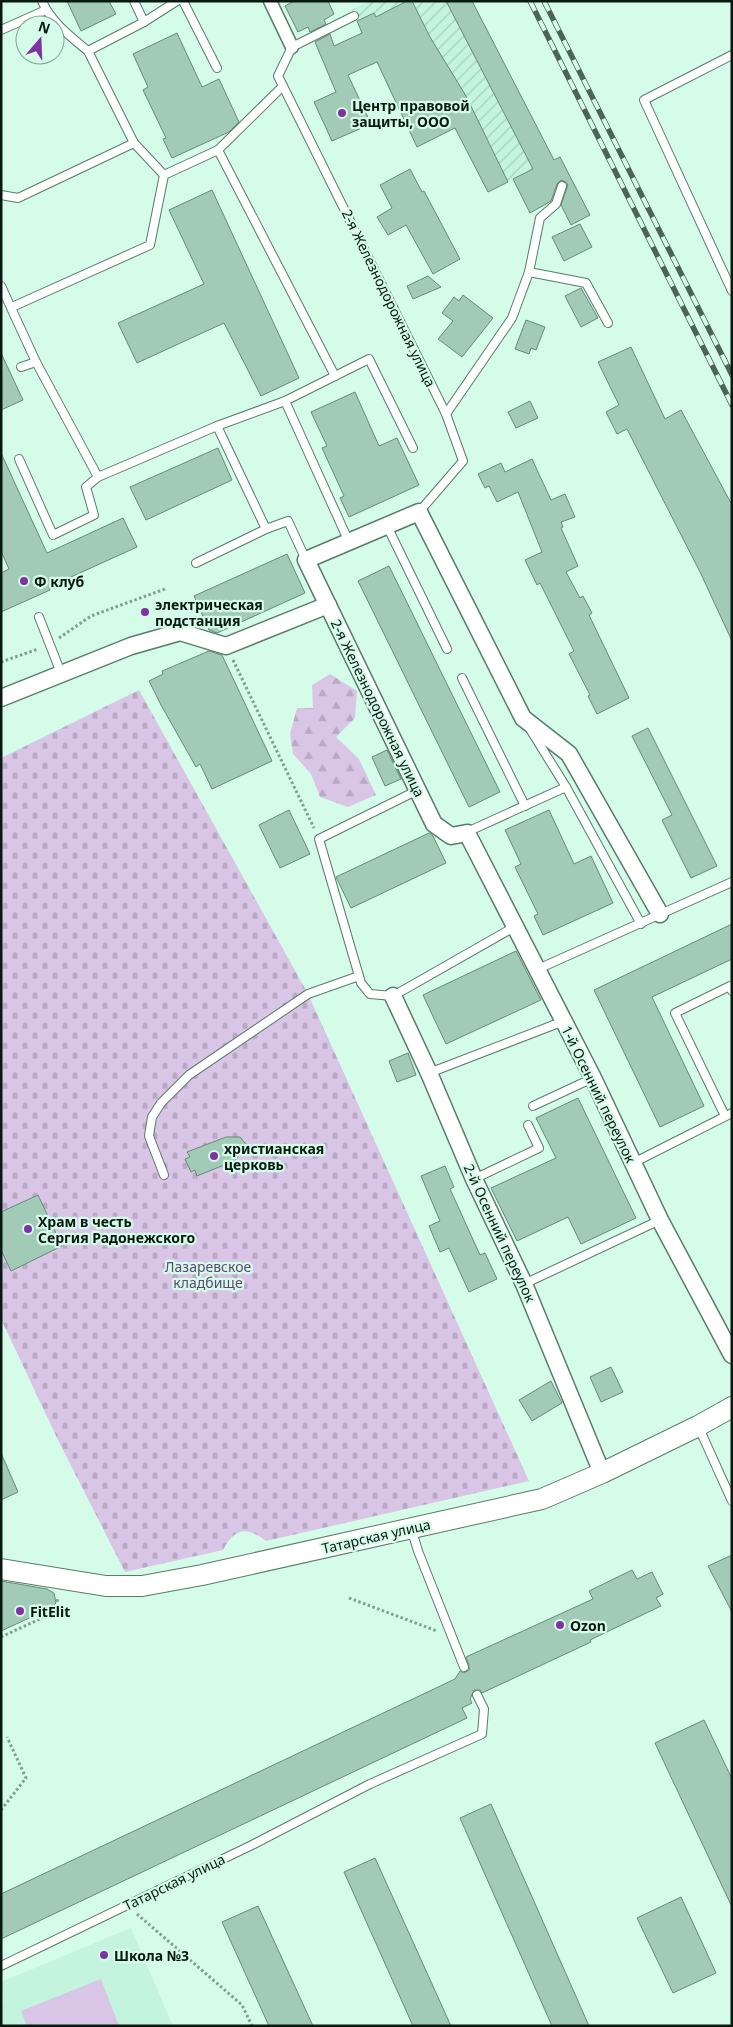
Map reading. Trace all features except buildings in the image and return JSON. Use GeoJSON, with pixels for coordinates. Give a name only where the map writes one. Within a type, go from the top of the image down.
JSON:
{"type":"FeatureCollection","features":[{"type":"Feature","properties":{"kind":"street"},"geometry":{"type":"LineString","coordinates":[[270,1],[292,47]]}},
{"type":"Feature","properties":{"kind":"street"},"geometry":{"type":"LineString","coordinates":[[419,512],[523,718],[569,754],[660,914]]}},
{"type":"Feature","properties":{"kind":"street","name":"2-я Железнодорожная улица"},"geometry":{"type":"LineString","coordinates":[[419,512],[306,560],[434,824],[451,836],[467,832]]}},
{"type":"Feature","properties":{"kind":"street"},"geometry":{"type":"LineString","coordinates":[[1,698],[131,646],[180,632],[226,646],[328,605]]}},
{"type":"Feature","properties":{"kind":"street","name":"1-й Осенний переулок"},"geometry":{"type":"LineString","coordinates":[[467,832],[593,1078],[660,1220],[732,1355]]}},
{"type":"Feature","properties":{"kind":"street","name":"2-й Осенний переулок"},"geometry":{"type":"LineString","coordinates":[[393,996],[429,1073],[474,1179],[524,1284],[602,1473]]}},
{"type":"Feature","properties":{"kind":"street","name":"Татарская улица"},"geometry":{"type":"LineString","coordinates":[[1,1569],[83,1583],[142,1586],[202,1575],[542,1499],[602,1473],[732,1408]]}},
{"type":"Feature","properties":{"kind":"lane"},"geometry":{"type":"LineString","coordinates":[[42,1],[46,10],[64,32],[88,51],[134,143],[164,175]]}},
{"type":"Feature","properties":{"kind":"lane"},"geometry":{"type":"LineString","coordinates":[[134,1],[144,22]]}},
{"type":"Feature","properties":{"kind":"lane"},"geometry":{"type":"LineString","coordinates":[[88,51],[144,22],[177,1]]}},
{"type":"Feature","properties":{"kind":"lane"},"geometry":{"type":"LineString","coordinates":[[183,1],[218,68]]}},
{"type":"Feature","properties":{"kind":"lane"},"geometry":{"type":"LineString","coordinates":[[1,30],[46,10]]}},
{"type":"Feature","properties":{"kind":"lane"},"geometry":{"type":"LineString","coordinates":[[292,47],[354,16]]}},
{"type":"Feature","properties":{"kind":"lane","name":"2-я Железнодорожная улица"},"geometry":{"type":"LineString","coordinates":[[292,47],[278,76],[446,414],[463,461],[419,512]]}},
{"type":"Feature","properties":{"kind":"lane"},"geometry":{"type":"LineString","coordinates":[[732,55],[644,100],[732,291]]}},
{"type":"Feature","properties":{"kind":"lane"},"geometry":{"type":"LineString","coordinates":[[164,175],[218,150],[283,86]]}},
{"type":"Feature","properties":{"kind":"lane"},"geometry":{"type":"LineString","coordinates":[[1,195],[18,198],[134,143]]}},
{"type":"Feature","properties":{"kind":"lane"},"geometry":{"type":"LineString","coordinates":[[218,150],[335,376]]}},
{"type":"Feature","properties":{"kind":"lane"},"geometry":{"type":"LineString","coordinates":[[12,307],[150,245],[164,175]]}},
{"type":"Feature","properties":{"kind":"lane"},"geometry":{"type":"LineString","coordinates":[[446,414],[512,318],[529,272],[540,218],[556,204],[562,186]]}},
{"type":"Feature","properties":{"kind":"lane"},"geometry":{"type":"LineString","coordinates":[[529,272],[586,283],[608,323]]}},
{"type":"Feature","properties":{"kind":"lane"},"geometry":{"type":"LineString","coordinates":[[1,286],[36,362],[98,477]]}},
{"type":"Feature","properties":{"kind":"lane"},"geometry":{"type":"LineString","coordinates":[[19,459],[53,535],[94,516],[86,487],[98,477],[217,426],[285,401],[369,359],[413,448]]}},
{"type":"Feature","properties":{"kind":"lane"},"geometry":{"type":"LineString","coordinates":[[21,367],[36,362]]}},
{"type":"Feature","properties":{"kind":"lane"},"geometry":{"type":"LineString","coordinates":[[285,401],[349,542]]}},
{"type":"Feature","properties":{"kind":"lane"},"geometry":{"type":"LineString","coordinates":[[217,426],[266,529]]}},
{"type":"Feature","properties":{"kind":"lane"},"geometry":{"type":"LineString","coordinates":[[196,564],[266,529],[288,522],[306,560]]}},
{"type":"Feature","properties":{"kind":"lane"},"geometry":{"type":"LineString","coordinates":[[386,526],[447,650]]}},
{"type":"Feature","properties":{"kind":"lane"},"geometry":{"type":"LineString","coordinates":[[39,617],[61,674]]}},
{"type":"Feature","properties":{"kind":"lane"},"geometry":{"type":"LineString","coordinates":[[462,678],[525,806]]}},
{"type":"Feature","properties":{"kind":"lane"},"geometry":{"type":"LineString","coordinates":[[523,718],[566,787],[641,924]]}},
{"type":"Feature","properties":{"kind":"lane"},"geometry":{"type":"LineString","coordinates":[[467,832],[566,787]]}},
{"type":"Feature","properties":{"kind":"lane"},"geometry":{"type":"LineString","coordinates":[[418,790],[319,839],[361,984],[370,994],[393,996],[516,926]]}},
{"type":"Feature","properties":{"kind":"lane"},"geometry":{"type":"LineString","coordinates":[[538,969],[732,882]]}},
{"type":"Feature","properties":{"kind":"lane"},"geometry":{"type":"LineString","coordinates":[[164,1175],[149,1136],[152,1117],[161,1103],[189,1075],[308,994],[359,976]]}},
{"type":"Feature","properties":{"kind":"lane"},"geometry":{"type":"LineString","coordinates":[[633,1163],[729,1115],[675,1013],[730,986],[732,991]]}},
{"type":"Feature","properties":{"kind":"lane"},"geometry":{"type":"LineString","coordinates":[[429,1073],[564,1020]]}},
{"type":"Feature","properties":{"kind":"lane"},"geometry":{"type":"LineString","coordinates":[[533,1106],[593,1078]]}},
{"type":"Feature","properties":{"kind":"lane"},"geometry":{"type":"LineString","coordinates":[[474,1179],[539,1148],[528,1125]]}},
{"type":"Feature","properties":{"kind":"lane"},"geometry":{"type":"LineString","coordinates":[[524,1284],[660,1220]]}},
{"type":"Feature","properties":{"kind":"lane"},"geometry":{"type":"LineString","coordinates":[[698,1426],[732,1501]]}},
{"type":"Feature","properties":{"kind":"lane"},"geometry":{"type":"LineString","coordinates":[[411,1528],[418,1551],[464,1667]]}},
{"type":"Feature","properties":{"kind":"lane","name":"Татарская улица"},"geometry":{"type":"LineString","coordinates":[[1,1966],[252,1845],[370,1784],[482,1734],[484,1709],[477,1695]]}},
{"type":"Feature","properties":{"kind":"path"},"geometry":{"type":"LineString","coordinates":[[1,662],[50,645],[90,616],[165,589]]}},
{"type":"Feature","properties":{"kind":"path"},"geometry":{"type":"LineString","coordinates":[[226,646],[319,839]]}},
{"type":"Feature","properties":{"kind":"path"},"geometry":{"type":"LineString","coordinates":[[1,1637],[55,1612],[59,1592]]}},
{"type":"Feature","properties":{"kind":"path"},"geometry":{"type":"LineString","coordinates":[[349,1598],[452,1636]]}},
{"type":"Feature","properties":{"kind":"path"},"geometry":{"type":"LineString","coordinates":[[1,1810],[26,1778],[7,1737]]}},
{"type":"Feature","properties":{"kind":"path"},"geometry":{"type":"LineString","coordinates":[[127,1905],[242,2005],[252,2026]]}},
{"type":"Feature","properties":{"kind":"shaded area"},"geometry":{"type":"Polygon","coordinates":[[[368,1],[472,1],[554,160],[560,157],[590,215],[571,225],[561,205],[551,202],[530,213],[513,179],[488,192],[455,128],[417,147],[352,10],[368,1]]]}},
{"type":"Feature","properties":{"kind":"shaded area","name":"Школа №3"},"geometry":{"type":"Polygon","coordinates":[[[131,1928],[173,2026],[1,2026],[1,2003],[4,2001],[1,1995],[1,1982],[131,1928]]]}},
{"type":"Feature","properties":{"kind":"green space"},"geometry":{"type":"Polygon","coordinates":[[[330,674],[357,691],[355,718],[336,737],[359,759],[376,795],[348,807],[320,797],[311,774],[293,754],[290,734],[297,708],[313,708],[312,685],[330,674]]]}},
{"type":"Feature","properties":{"kind":"green space","name":"Лазаревское кладбище"},"geometry":{"type":"Polygon","coordinates":[[[139,690],[308,994],[529,1481],[266,1541],[253,1533],[242,1532],[232,1537],[223,1550],[125,1572],[58,1440],[1,1319],[1,758],[139,690]]]}},
{"type":"Feature","properties":{"kind":"green space"},"geometry":{"type":"Polygon","coordinates":[[[101,1979],[119,2026],[27,2026],[21,2011],[101,1979]]]}},
{"type":"Feature","properties":{"kind":"railway"},"geometry":{"type":"LineString","coordinates":[[530,1],[732,405]]}},
{"type":"Feature","properties":{"kind":"railway"},"geometry":{"type":"LineString","coordinates":[[544,1],[732,375]]}},
{"type":"Feature","properties":{"kind":"place","name":"Центр правовой защиты, ООО"},"geometry":{"type":"Point","coordinates":[342,113]}},
{"type":"Feature","properties":{"kind":"place","name":"Ф клуб"},"geometry":{"type":"Point","coordinates":[24,581]}},
{"type":"Feature","properties":{"kind":"place","name":"электрическая подстанция"},"geometry":{"type":"Point","coordinates":[145,612]}},
{"type":"Feature","properties":{"kind":"place","name":"христианская церковь"},"geometry":{"type":"Point","coordinates":[214,1156]}},
{"type":"Feature","properties":{"kind":"place","name":"Храм в честь Сергия Радонежского"},"geometry":{"type":"Point","coordinates":[28,1229]}},
{"type":"Feature","properties":{"kind":"place","name":"FitElit"},"geometry":{"type":"Point","coordinates":[20,1611]}},
{"type":"Feature","properties":{"kind":"place","name":"Ozon"},"geometry":{"type":"Point","coordinates":[560,1625]}},
{"type":"Feature","properties":{"kind":"place","name":"Школа №3"},"geometry":{"type":"Point","coordinates":[104,1955]}}]}
